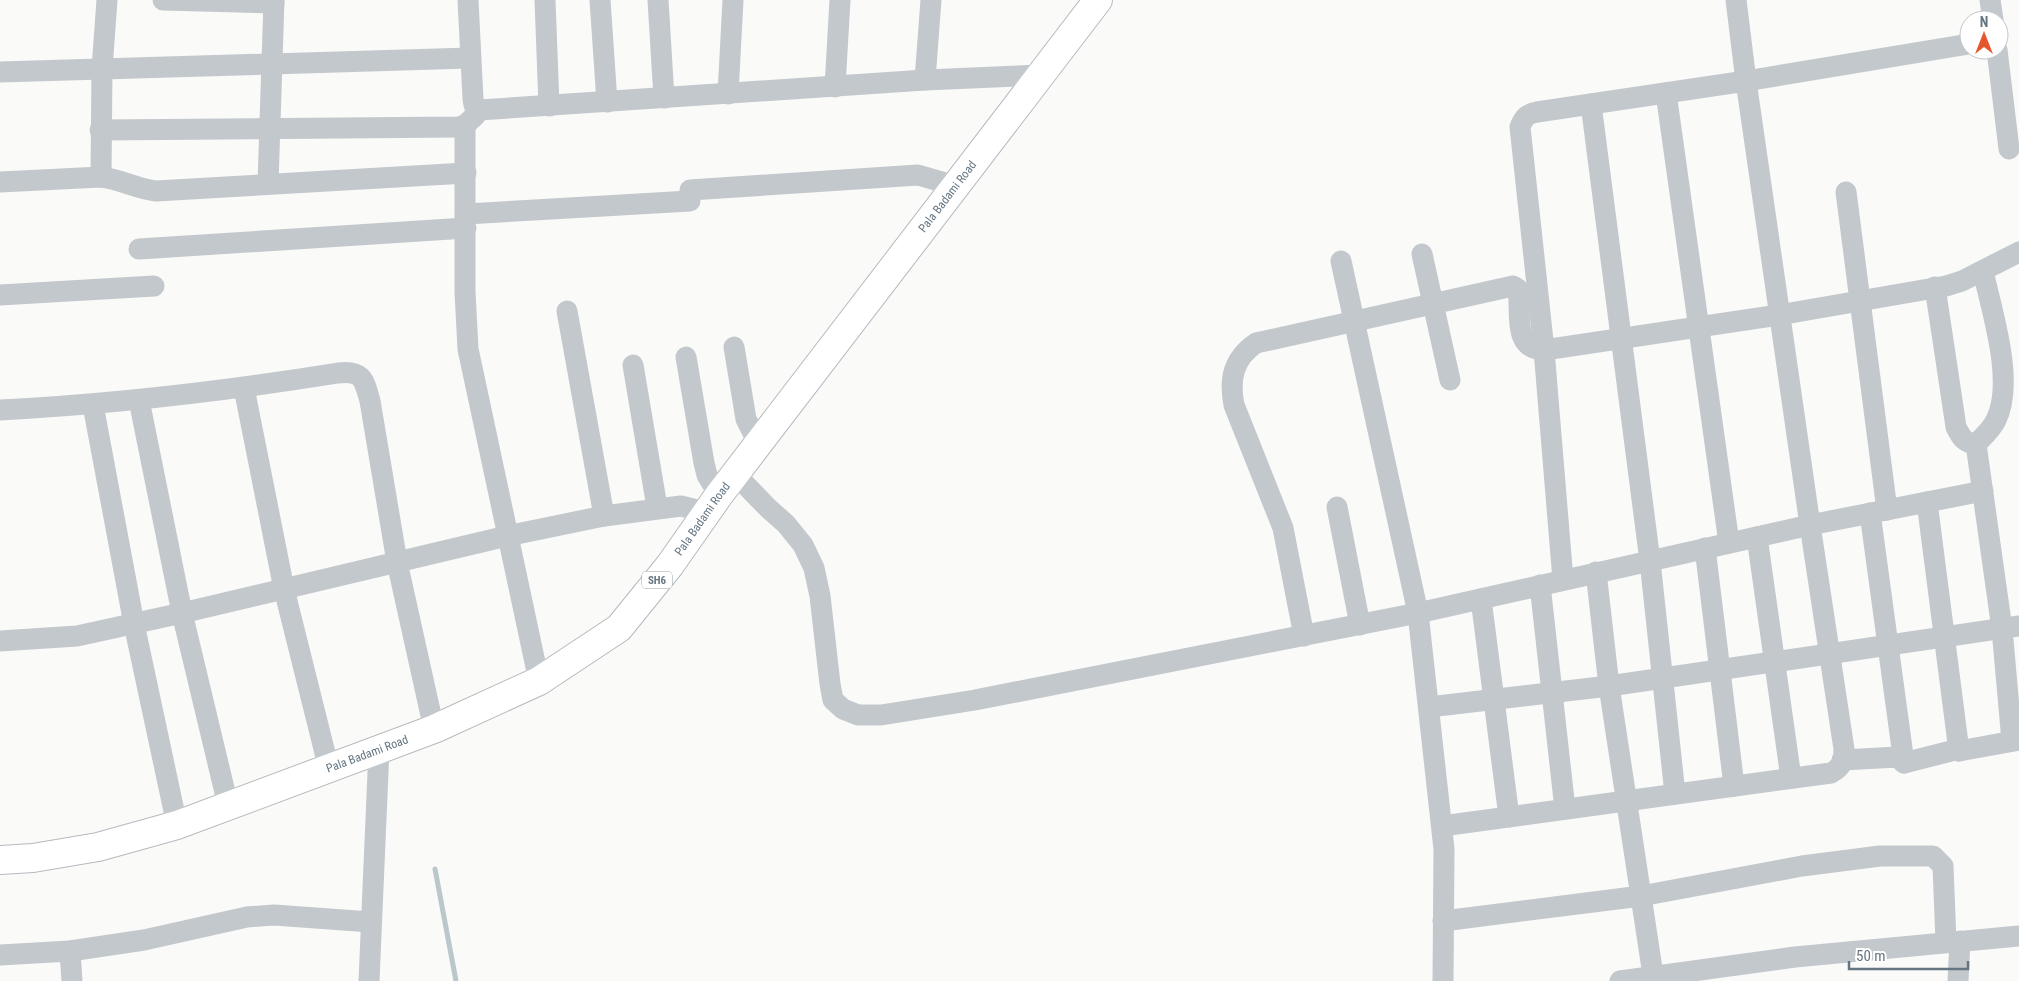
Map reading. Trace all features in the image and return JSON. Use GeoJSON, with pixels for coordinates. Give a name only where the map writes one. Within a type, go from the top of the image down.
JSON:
{"type":"FeatureCollection","features":[{"type":"Feature","properties":{"kind":"main road","name":"Pala Badami Road"},"geometry":{"type":"LineString","coordinates":[[0,860],[32,858],[98,848],[176,825],[329,769],[434,729],[539,682],[618,628],[670,565],[758,443],[1098,0]]}},
{"type":"Feature","properties":{"kind":"street"},"geometry":{"type":"LineString","coordinates":[[101,177],[102,69],[107,0]]}},
{"type":"Feature","properties":{"kind":"street"},"geometry":{"type":"LineString","coordinates":[[163,0],[274,1],[268,184]]}},
{"type":"Feature","properties":{"kind":"street"},"geometry":{"type":"LineString","coordinates":[[468,0],[474,105],[466,173],[465,292],[468,349],[539,682]]}},
{"type":"Feature","properties":{"kind":"street"},"geometry":{"type":"LineString","coordinates":[[545,0],[549,106]]}},
{"type":"Feature","properties":{"kind":"street"},"geometry":{"type":"LineString","coordinates":[[600,0],[607,102]]}},
{"type":"Feature","properties":{"kind":"street"},"geometry":{"type":"LineString","coordinates":[[658,0],[664,98]]}},
{"type":"Feature","properties":{"kind":"street"},"geometry":{"type":"LineString","coordinates":[[728,94],[733,0]]}},
{"type":"Feature","properties":{"kind":"street"},"geometry":{"type":"LineString","coordinates":[[835,87],[840,0]]}},
{"type":"Feature","properties":{"kind":"street"},"geometry":{"type":"LineString","coordinates":[[926,80],[931,0]]}},
{"type":"Feature","properties":{"kind":"street"},"geometry":{"type":"LineString","coordinates":[[1442,826],[1831,773],[1838,769],[1843,760],[1844,749],[1779,315],[1769,230],[1746,81],[1736,0]]}},
{"type":"Feature","properties":{"kind":"street"},"geometry":{"type":"LineString","coordinates":[[1563,580],[1544,350],[1520,127],[1523,118],[1529,114],[1959,46]]}},
{"type":"Feature","properties":{"kind":"street"},"geometry":{"type":"LineString","coordinates":[[0,72],[470,58]]}},
{"type":"Feature","properties":{"kind":"street"},"geometry":{"type":"LineString","coordinates":[[1998,60],[2009,149]]}},
{"type":"Feature","properties":{"kind":"street"},"geometry":{"type":"LineString","coordinates":[[100,130],[458,127],[472,118],[549,106],[926,80],[1042,75]]}},
{"type":"Feature","properties":{"kind":"street"},"geometry":{"type":"LineString","coordinates":[[1666,93],[1729,543]]}},
{"type":"Feature","properties":{"kind":"street"},"geometry":{"type":"LineString","coordinates":[[1591,104],[1623,338],[1650,561],[1675,794]]}},
{"type":"Feature","properties":{"kind":"street"},"geometry":{"type":"LineString","coordinates":[[0,182],[101,177],[114,178],[143,189],[156,191],[466,173]]}},
{"type":"Feature","properties":{"kind":"street"},"geometry":{"type":"LineString","coordinates":[[139,249],[466,221],[690,196],[918,175],[956,186]]}},
{"type":"Feature","properties":{"kind":"street"},"geometry":{"type":"LineString","coordinates":[[1846,192],[1860,301],[1888,644],[1904,762]]}},
{"type":"Feature","properties":{"kind":"street"},"geometry":{"type":"LineString","coordinates":[[1304,636],[1282,528],[1234,405],[1232,379],[1237,362],[1244,351],[1256,343],[1513,286],[1518,289],[1520,328],[1525,342],[1531,348],[1544,350],[1779,315],[1935,287],[1962,281],[2019,252]]}},
{"type":"Feature","properties":{"kind":"street"},"geometry":{"type":"LineString","coordinates":[[1422,254],[1450,380]]}},
{"type":"Feature","properties":{"kind":"street"},"geometry":{"type":"LineString","coordinates":[[1341,261],[1418,613],[1444,849],[1443,981]]}},
{"type":"Feature","properties":{"kind":"street"},"geometry":{"type":"LineString","coordinates":[[1904,762],[1955,750],[1959,752],[2016,741],[2011,628],[1983,491],[1976,444],[1996,421],[2002,402],[2003,384],[2002,358],[1983,271]]}},
{"type":"Feature","properties":{"kind":"street"},"geometry":{"type":"LineString","coordinates":[[0,295],[154,286]]}},
{"type":"Feature","properties":{"kind":"street"},"geometry":{"type":"LineString","coordinates":[[1935,287],[1956,427],[1962,438],[1968,443],[1976,444]]}},
{"type":"Feature","properties":{"kind":"street"},"geometry":{"type":"LineString","coordinates":[[567,311],[604,516]]}},
{"type":"Feature","properties":{"kind":"street"},"geometry":{"type":"LineString","coordinates":[[734,347],[746,419],[758,443]]}},
{"type":"Feature","properties":{"kind":"street"},"geometry":{"type":"LineString","coordinates":[[686,357],[704,463],[707,475],[720,494]]}},
{"type":"Feature","properties":{"kind":"street"},"geometry":{"type":"LineString","coordinates":[[633,365],[657,507]]}},
{"type":"Feature","properties":{"kind":"street"},"geometry":{"type":"LineString","coordinates":[[0,410],[93,405],[244,388],[338,373],[358,374],[364,381],[370,401],[397,562],[434,729]]}},
{"type":"Feature","properties":{"kind":"street"},"geometry":{"type":"LineString","coordinates":[[244,388],[284,589],[329,769]]}},
{"type":"Feature","properties":{"kind":"street"},"geometry":{"type":"LineString","coordinates":[[139,400],[182,613],[228,805]]}},
{"type":"Feature","properties":{"kind":"street"},"geometry":{"type":"LineString","coordinates":[[93,405],[134,624],[176,825]]}},
{"type":"Feature","properties":{"kind":"street"},"geometry":{"type":"LineString","coordinates":[[0,641],[77,636],[507,536],[604,516],[657,507],[681,506],[720,494],[768,508],[786,524],[803,545],[814,568],[820,596],[833,700],[843,709],[858,714],[881,715],[975,700],[1360,625],[1810,525],[1983,491]]}},
{"type":"Feature","properties":{"kind":"street"},"geometry":{"type":"LineString","coordinates":[[1927,502],[1959,752]]}},
{"type":"Feature","properties":{"kind":"street"},"geometry":{"type":"LineString","coordinates":[[1338,507],[1360,625]]}},
{"type":"Feature","properties":{"kind":"street"},"geometry":{"type":"LineString","coordinates":[[1757,537],[1791,778]]}},
{"type":"Feature","properties":{"kind":"street"},"geometry":{"type":"LineString","coordinates":[[1706,548],[1734,786]]}},
{"type":"Feature","properties":{"kind":"street"},"geometry":{"type":"LineString","coordinates":[[1596,572],[1609,686],[1653,975]]}},
{"type":"Feature","properties":{"kind":"street"},"geometry":{"type":"LineString","coordinates":[[1540,585],[1565,809]]}},
{"type":"Feature","properties":{"kind":"street"},"geometry":{"type":"LineString","coordinates":[[1481,599],[1509,816]]}},
{"type":"Feature","properties":{"kind":"street"},"geometry":{"type":"LineString","coordinates":[[1429,707],[1609,686],[1776,663],[1888,644],[2011,628]]}},
{"type":"Feature","properties":{"kind":"street"},"geometry":{"type":"LineString","coordinates":[[369,981],[380,749]]}},
{"type":"Feature","properties":{"kind":"street"},"geometry":{"type":"LineString","coordinates":[[1843,760],[1898,757],[1904,762]]}},
{"type":"Feature","properties":{"kind":"street"},"geometry":{"type":"LineString","coordinates":[[1443,921],[1641,896],[1802,866],[1880,856],[1933,856],[1943,866],[1958,981]]}},
{"type":"Feature","properties":{"kind":"street"},"geometry":{"type":"LineString","coordinates":[[0,955],[70,951],[144,940],[247,917],[274,915],[371,922]]}},
{"type":"Feature","properties":{"kind":"street"},"geometry":{"type":"LineString","coordinates":[[1620,981],[1653,975],[1700,975],[1794,957],[2019,936]]}},
{"type":"Feature","properties":{"kind":"street"},"geometry":{"type":"LineString","coordinates":[[70,951],[72,981]]}},
{"type":"Feature","properties":{"kind":"waterway"},"geometry":{"type":"LineString","coordinates":[[435,869],[456,981]]}}]}
